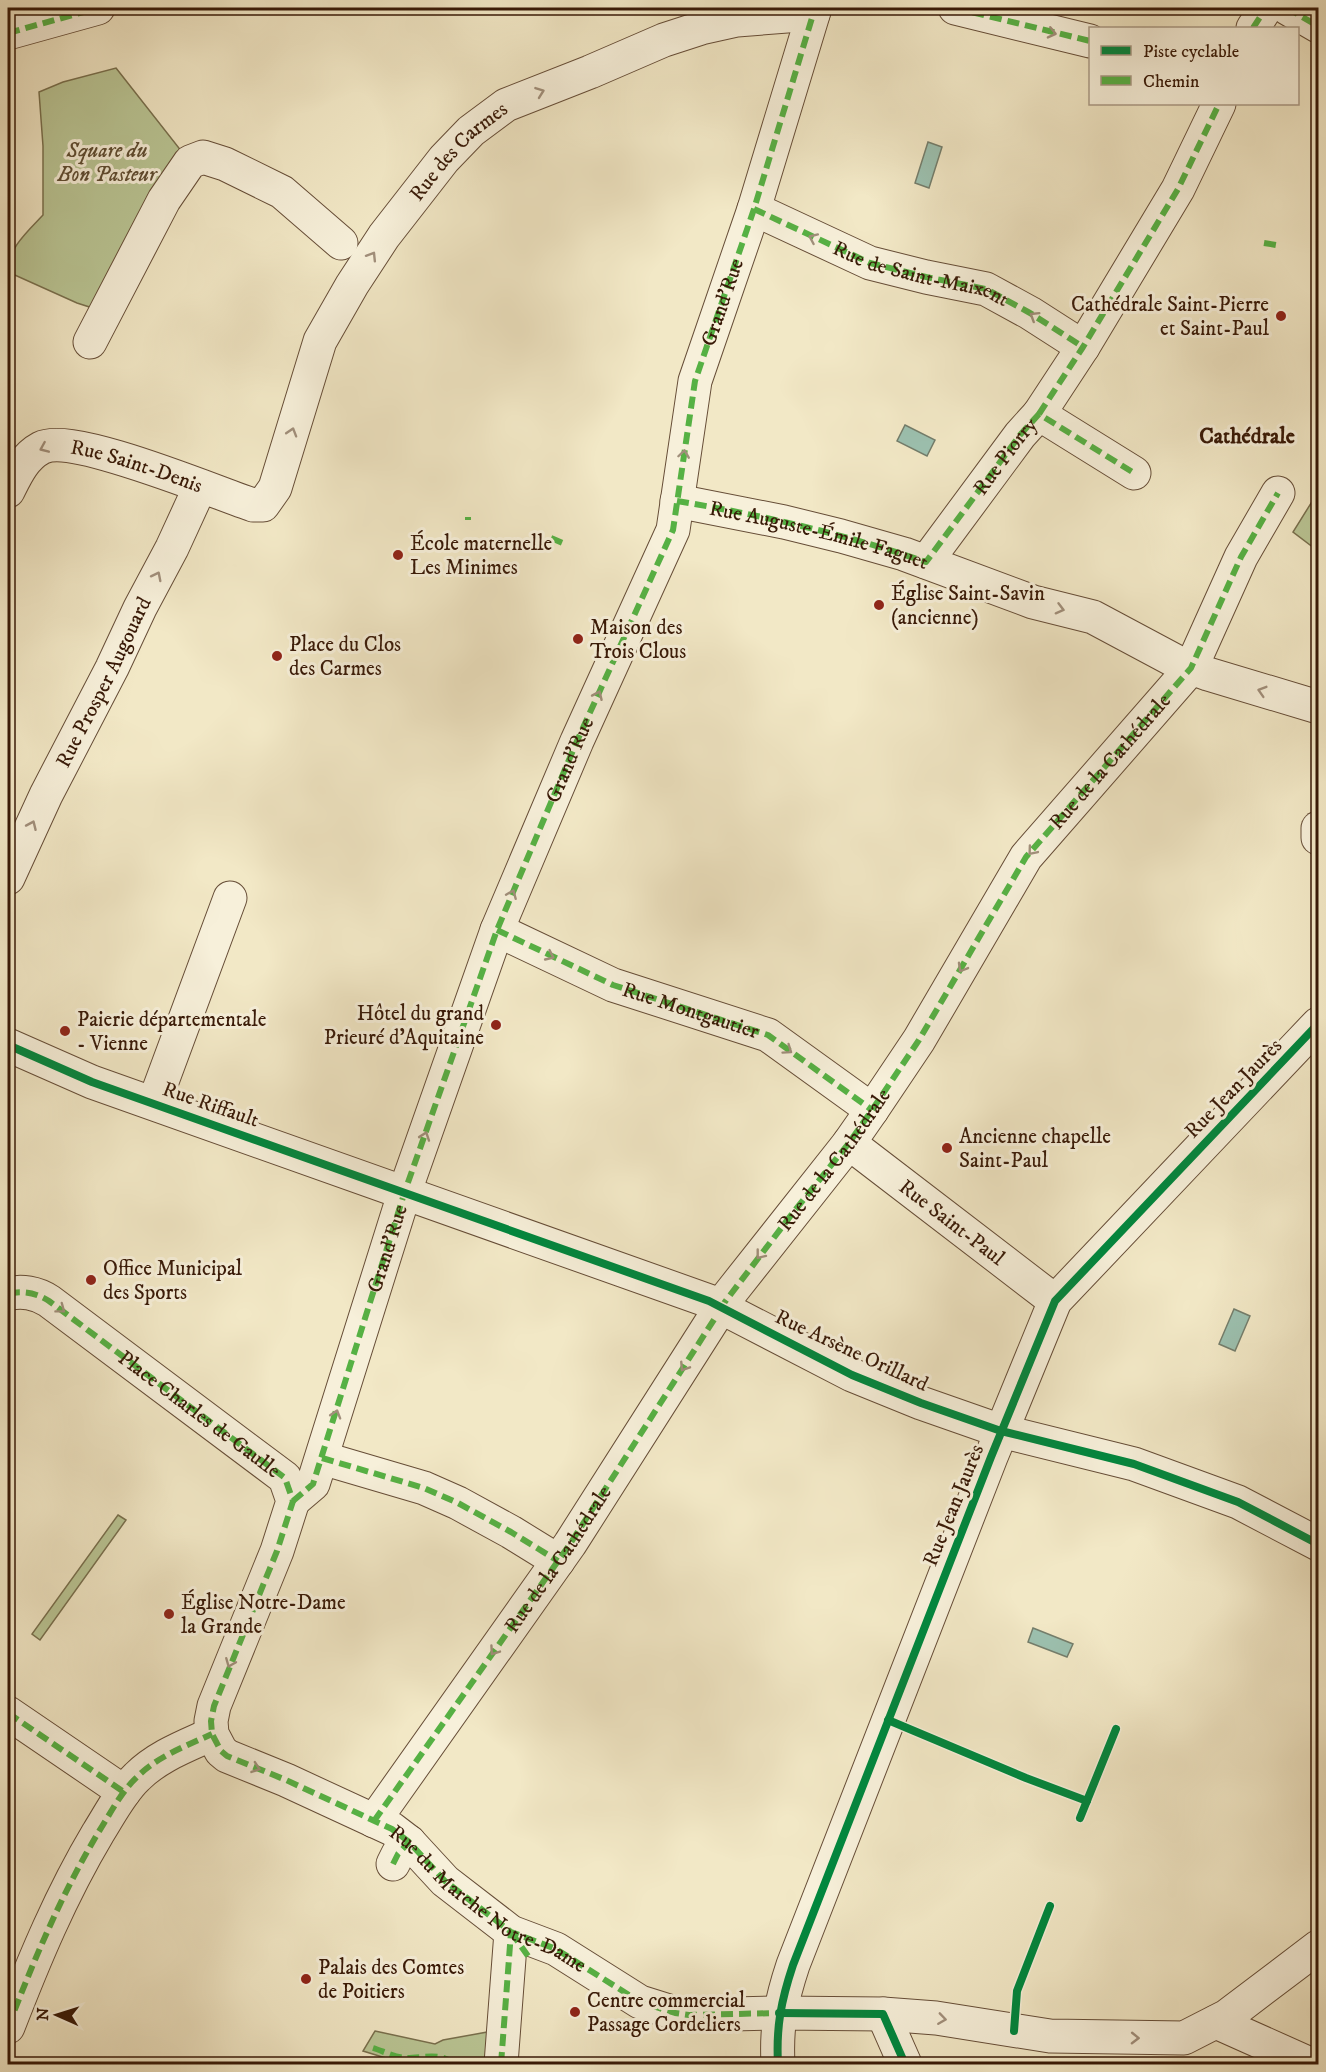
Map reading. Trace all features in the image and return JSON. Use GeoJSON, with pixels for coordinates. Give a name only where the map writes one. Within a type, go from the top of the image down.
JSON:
{"type":"FeatureCollection","features":[{"type":"Feature","properties":{"kind":"street"},"geometry":{"type":"LineString","coordinates":[[8,33],[98,8]]}},
{"type":"Feature","properties":{"kind":"street"},"geometry":{"type":"LineString","coordinates":[[955,8],[1089,42]]}},
{"type":"Feature","properties":{"kind":"street"},"geometry":{"type":"LineString","coordinates":[[1254,27],[1266,8]]}},
{"type":"Feature","properties":{"kind":"street"},"geometry":{"type":"LineString","coordinates":[[1287,8],[1318,26]]}},
{"type":"Feature","properties":{"kind":"street","name":"Grand'Rue"},"geometry":{"type":"LineString","coordinates":[[293,1501],[313,1484],[405,1191],[497,930],[577,741],[673,530],[694,381],[754,209],[814,11]]}},
{"type":"Feature","properties":{"kind":"street","name":"Rue des Carmes"},"geometry":{"type":"LineString","coordinates":[[275,488],[320,340],[384,236],[444,159],[471,131],[506,105],[664,40],[701,28],[738,20],[814,11]]}},
{"type":"Feature","properties":{"kind":"street"},"geometry":{"type":"LineString","coordinates":[[1039,414],[1083,347],[1178,189],[1219,105]]}},
{"type":"Feature","properties":{"kind":"street"},"geometry":{"type":"LineString","coordinates":[[90,342],[164,200],[190,162],[202,157],[225,164],[282,192],[341,243]]}},
{"type":"Feature","properties":{"kind":"street","name":"Rue de Saint-Maixent"},"geometry":{"type":"LineString","coordinates":[[754,209],[870,262],[926,277],[986,289],[1030,313],[1083,347]]}},
{"type":"Feature","properties":{"kind":"street","name":"Rue Piorry"},"geometry":{"type":"LineString","coordinates":[[926,562],[1020,435],[1039,414],[1134,473]]}},
{"type":"Feature","properties":{"kind":"street","name":"Rue Saint-Denis"},"geometry":{"type":"LineString","coordinates":[[8,491],[27,458],[41,448],[55,444],[109,454],[252,505],[263,505],[275,488]]}},
{"type":"Feature","properties":{"kind":"street","name":"Rue Prosper Augouard"},"geometry":{"type":"LineString","coordinates":[[8,878],[45,795],[112,668],[200,487]]}},
{"type":"Feature","properties":{"kind":"street","name":"Rue de la Cathédrale"},"geometry":{"type":"LineString","coordinates":[[374,1821],[558,1561],[718,1312],[872,1110],[919,1040],[1026,857],[1191,668],[1241,557],[1278,493]]}},
{"type":"Feature","properties":{"kind":"street","name":"Rue Auguste-Émile Faguet"},"geometry":{"type":"LineString","coordinates":[[677,501],[748,514],[841,536],[926,562],[1033,602],[1093,617],[1191,668],[1318,707]]}},
{"type":"Feature","properties":{"kind":"street"},"geometry":{"type":"LineString","coordinates":[[1318,828],[1318,838]]}},
{"type":"Feature","properties":{"kind":"street"},"geometry":{"type":"LineString","coordinates":[[154,1103],[230,898]]}},
{"type":"Feature","properties":{"kind":"street","name":"Rue Montgautier"},"geometry":{"type":"LineString","coordinates":[[497,930],[612,985],[768,1035],[872,1110]]}},
{"type":"Feature","properties":{"kind":"street","name":"Rue Jean Jaurès"},"geometry":{"type":"LineString","coordinates":[[778,2064],[776,2036],[779,2013],[793,1965],[1001,1431],[1055,1301],[1318,1024]]}},
{"type":"Feature","properties":{"kind":"street","name":"Rue Riffault"},"geometry":{"type":"LineString","coordinates":[[8,1045],[92,1082],[405,1191]]}},
{"type":"Feature","properties":{"kind":"street","name":"Rue Saint-Paul"},"geometry":{"type":"LineString","coordinates":[[849,1143],[1055,1301]]}},
{"type":"Feature","properties":{"kind":"street","name":"Rue Arsène Orillard"},"geometry":{"type":"LineString","coordinates":[[405,1191],[709,1301],[718,1312],[852,1375],[921,1403],[1001,1431],[1134,1464],[1238,1502],[1318,1544]]}},
{"type":"Feature","properties":{"kind":"street","name":"Place Charles de Gaulle"},"geometry":{"type":"LineString","coordinates":[[8,1294],[31,1293],[49,1300],[285,1478],[293,1501],[277,1551],[214,1706],[211,1721],[212,1734]]}},
{"type":"Feature","properties":{"kind":"street"},"geometry":{"type":"LineString","coordinates":[[321,1458],[424,1488],[458,1503],[558,1561]]}},
{"type":"Feature","properties":{"kind":"street"},"geometry":{"type":"LineString","coordinates":[[8,1713],[124,1792]]}},
{"type":"Feature","properties":{"kind":"street"},"geometry":{"type":"LineString","coordinates":[[8,2027],[42,1941],[86,1854],[124,1792],[150,1765],[212,1734]]}},
{"type":"Feature","properties":{"kind":"street","name":"Rue du Marché Notre-Dame"},"geometry":{"type":"LineString","coordinates":[[212,1734],[220,1751],[237,1761],[286,1780],[392,1829],[401,1853],[445,1881],[519,1944],[556,1949],[640,2002],[675,2013],[698,2015],[883,2014],[936,2018],[1050,2036],[1184,2038],[1227,2016],[1318,1947]]}},
{"type":"Feature","properties":{"kind":"street"},"geometry":{"type":"LineString","coordinates":[[501,2064],[519,1944]]}},
{"type":"Feature","properties":{"kind":"street"},"geometry":{"type":"LineString","coordinates":[[883,2014],[905,2064]]}},
{"type":"Feature","properties":{"kind":"street"},"geometry":{"type":"LineString","coordinates":[[1216,2022],[1310,2064]]}},
{"type":"Feature","properties":{"kind":"green space","name":"Square du Bon Pasteur"},"geometry":{"type":"Polygon","coordinates":[[[116,68],[186,157],[102,311],[77,303],[8,272],[15,248],[43,215],[43,146],[39,92],[63,82],[116,68]]]}},
{"type":"Feature","properties":{"kind":"green space"},"geometry":{"type":"Polygon","coordinates":[[[1318,492],[1318,551],[1293,532],[1318,492]]]}},
{"type":"Feature","properties":{"kind":"green space"},"geometry":{"type":"Polygon","coordinates":[[[118,1515],[126,1520],[40,1640],[32,1634],[118,1515]]]}},
{"type":"Feature","properties":{"kind":"green space"},"geometry":{"type":"Polygon","coordinates":[[[375,2031],[435,2044],[443,2040],[493,2031],[491,2064],[405,2064],[363,2051],[375,2031]]]}},
{"type":"Feature","properties":{"kind":"shaded area"},"geometry":{"type":"Polygon","coordinates":[[[928,142],[942,147],[929,188],[915,183],[928,142]]]}},
{"type":"Feature","properties":{"kind":"shaded area"},"geometry":{"type":"Polygon","coordinates":[[[905,425],[935,440],[927,456],[897,441],[905,425]]]}},
{"type":"Feature","properties":{"kind":"shaded area"},"geometry":{"type":"Polygon","coordinates":[[[1234,1309],[1250,1316],[1235,1351],[1219,1344],[1234,1309]]]}},
{"type":"Feature","properties":{"kind":"shaded area"},"geometry":{"type":"Polygon","coordinates":[[[1033,1628],[1073,1644],[1067,1657],[1028,1642],[1033,1628]]]}},
{"type":"Feature","properties":{"kind":"marked path"},"geometry":{"type":"LineString","coordinates":[[8,33],[98,8]]}},
{"type":"Feature","properties":{"kind":"marked path"},"geometry":{"type":"LineString","coordinates":[[293,1501],[313,1484],[405,1191],[497,930],[577,741],[673,530],[695,381],[754,209],[815,8]]}},
{"type":"Feature","properties":{"kind":"marked path"},"geometry":{"type":"LineString","coordinates":[[955,8],[1089,41]]}},
{"type":"Feature","properties":{"kind":"marked path"},"geometry":{"type":"LineString","coordinates":[[1254,27],[1266,8]]}},
{"type":"Feature","properties":{"kind":"marked path"},"geometry":{"type":"LineString","coordinates":[[1287,8],[1318,26]]}},
{"type":"Feature","properties":{"kind":"marked path"},"geometry":{"type":"LineString","coordinates":[[1039,414],[1083,347],[1178,189],[1219,105]]}},
{"type":"Feature","properties":{"kind":"marked path"},"geometry":{"type":"LineString","coordinates":[[754,209],[870,263],[986,289],[1030,313],[1083,347]]}},
{"type":"Feature","properties":{"kind":"marked path"},"geometry":{"type":"LineString","coordinates":[[1264,243],[1276,245]]}},
{"type":"Feature","properties":{"kind":"marked path"},"geometry":{"type":"LineString","coordinates":[[677,501],[803,526],[926,562],[1020,435],[1039,414],[1134,473]]}},
{"type":"Feature","properties":{"kind":"marked path"},"geometry":{"type":"LineString","coordinates":[[718,1306],[721,1307],[849,1143],[872,1110],[919,1040],[1026,857],[1191,668],[1241,557],[1278,493]]}},
{"type":"Feature","properties":{"kind":"marked path"},"geometry":{"type":"LineString","coordinates":[[551,538],[565,544]]}},
{"type":"Feature","properties":{"kind":"marked path"},"geometry":{"type":"LineString","coordinates":[[497,930],[613,985],[768,1035],[872,1110]]}},
{"type":"Feature","properties":{"kind":"marked path"},"geometry":{"type":"LineString","coordinates":[[8,1294],[29,1293],[49,1301],[285,1478],[293,1501],[277,1551],[214,1706],[211,1721],[212,1734],[221,1751],[227,1756],[286,1780],[392,1829],[409,1842],[445,1881],[511,1932],[556,1949],[640,2002],[689,2015],[779,2013]]}},
{"type":"Feature","properties":{"kind":"marked path"},"geometry":{"type":"LineString","coordinates":[[374,1821],[570,1544],[715,1318]]}},
{"type":"Feature","properties":{"kind":"marked path"},"geometry":{"type":"LineString","coordinates":[[322,1458],[424,1488],[458,1503],[558,1561]]}},
{"type":"Feature","properties":{"kind":"marked path"},"geometry":{"type":"LineString","coordinates":[[8,1713],[124,1792]]}},
{"type":"Feature","properties":{"kind":"marked path"},"geometry":{"type":"LineString","coordinates":[[8,2027],[60,1904],[85,1856],[121,1796],[131,1783],[154,1763],[212,1734]]}},
{"type":"Feature","properties":{"kind":"marked path"},"geometry":{"type":"LineString","coordinates":[[393,1864],[398,1854],[409,1842]]}},
{"type":"Feature","properties":{"kind":"marked path"},"geometry":{"type":"LineString","coordinates":[[511,1932],[528,1956]]}},
{"type":"Feature","properties":{"kind":"marked path"},"geometry":{"type":"LineString","coordinates":[[501,2064],[511,1932]]}},
{"type":"Feature","properties":{"kind":"marked path"},"geometry":{"type":"LineString","coordinates":[[373,2048],[403,2058],[432,2056],[449,2060],[454,2064]]}},
{"type":"Feature","properties":{"kind":"cycle path"},"geometry":{"type":"LineString","coordinates":[[778,2064],[780,2014],[793,1965],[991,1457],[1055,1301],[1318,1024]]}},
{"type":"Feature","properties":{"kind":"cycle path"},"geometry":{"type":"LineString","coordinates":[[8,1045],[92,1082],[709,1301],[852,1375],[921,1403],[1001,1431],[1134,1464],[1238,1502],[1318,1544]]}},
{"type":"Feature","properties":{"kind":"cycle path"},"geometry":{"type":"LineString","coordinates":[[888,1720],[1087,1801]]}},
{"type":"Feature","properties":{"kind":"cycle path"},"geometry":{"type":"LineString","coordinates":[[1080,1818],[1116,1729]]}},
{"type":"Feature","properties":{"kind":"cycle path"},"geometry":{"type":"LineString","coordinates":[[1014,2031],[1017,1991],[1050,1906]]}},
{"type":"Feature","properties":{"kind":"cycle path"},"geometry":{"type":"LineString","coordinates":[[779,2013],[883,2014],[905,2064]]}},
{"type":"Feature","properties":{"kind":"place","name":"Cathédrale Saint-Pierre et Saint-Paul"},"geometry":{"type":"Point","coordinates":[1281,316]}},
{"type":"Feature","properties":{"kind":"place","name":"École maternelle Les Minimes"},"geometry":{"type":"Point","coordinates":[398,555]}},
{"type":"Feature","properties":{"kind":"place","name":"Église Saint-Savin (ancienne)"},"geometry":{"type":"Point","coordinates":[879,605]}},
{"type":"Feature","properties":{"kind":"place","name":"Maison des Trois Clous"},"geometry":{"type":"Point","coordinates":[578,639]}},
{"type":"Feature","properties":{"kind":"place","name":"Place du Clos des Carmes"},"geometry":{"type":"Point","coordinates":[277,656]}},
{"type":"Feature","properties":{"kind":"place","name":"Hôtel du grand Prieuré d'Aquitaine"},"geometry":{"type":"Point","coordinates":[496,1025]}},
{"type":"Feature","properties":{"kind":"place","name":"Paierie départementale - Vienne"},"geometry":{"type":"Point","coordinates":[65,1031]}},
{"type":"Feature","properties":{"kind":"place","name":"Ancienne chapelle Saint-Paul"},"geometry":{"type":"Point","coordinates":[947,1148]}},
{"type":"Feature","properties":{"kind":"place","name":"Office Municipal des Sports"},"geometry":{"type":"Point","coordinates":[91,1280]}},
{"type":"Feature","properties":{"kind":"place","name":"Église Notre-Dame la Grande"},"geometry":{"type":"Point","coordinates":[169,1614]}},
{"type":"Feature","properties":{"kind":"place","name":"Palais des Comtes de Poitiers"},"geometry":{"type":"Point","coordinates":[306,1979]}},
{"type":"Feature","properties":{"kind":"place","name":"Centre commercial Passage Cordeliers"},"geometry":{"type":"Point","coordinates":[575,2012]}},
{"type":"Feature","properties":{"kind":"district","name":"Cathédrale"},"geometry":{"type":"Point","coordinates":[1247,435]}}]}
